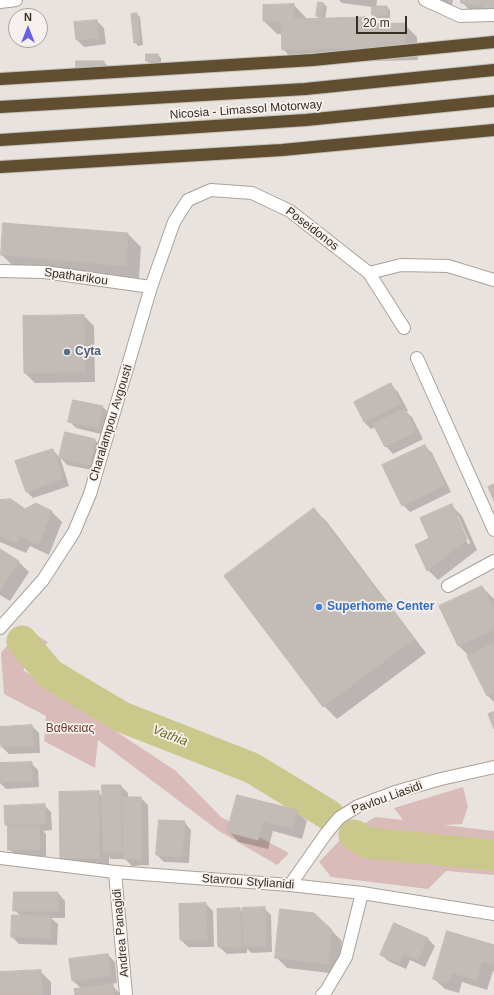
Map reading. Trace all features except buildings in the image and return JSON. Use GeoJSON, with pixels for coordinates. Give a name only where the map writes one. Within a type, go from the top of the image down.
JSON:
{"type":"FeatureCollection","features":[{"type":"Feature","properties":{"kind":"highway"},"geometry":{"type":"LineString","coordinates":[[0,79],[313,60],[494,42]]}},
{"type":"Feature","properties":{"kind":"highway","name":"Nicosia - Limassol Motorway"},"geometry":{"type":"LineString","coordinates":[[0,107],[304,89],[494,70]]}},
{"type":"Feature","properties":{"kind":"highway","name":"Nicosia - Limassol Motorway"},"geometry":{"type":"LineString","coordinates":[[0,140],[306,120],[494,101]]}},
{"type":"Feature","properties":{"kind":"highway"},"geometry":{"type":"LineString","coordinates":[[0,167],[282,150],[494,130]]}},
{"type":"Feature","properties":{"kind":"street"},"geometry":{"type":"LineString","coordinates":[[0,2],[16,0]]}},
{"type":"Feature","properties":{"kind":"street"},"geometry":{"type":"LineString","coordinates":[[425,0],[460,16],[494,15]]}},
{"type":"Feature","properties":{"kind":"street","name":"Poseidonos"},"geometry":{"type":"LineString","coordinates":[[188,200],[211,190],[252,193],[290,211],[368,273],[404,328]]}},
{"type":"Feature","properties":{"kind":"street","name":"Charalampou Avgousti"},"geometry":{"type":"LineString","coordinates":[[0,628],[43,580],[74,532],[90,494],[151,287],[174,222],[188,200]]}},
{"type":"Feature","properties":{"kind":"street"},"geometry":{"type":"LineString","coordinates":[[368,273],[401,265],[448,266],[493,277]]}},
{"type":"Feature","properties":{"kind":"street","name":"Spatharikou"},"geometry":{"type":"LineString","coordinates":[[0,271],[44,272],[151,287]]}},
{"type":"Feature","properties":{"kind":"street"},"geometry":{"type":"LineString","coordinates":[[417,358],[494,530]]}},
{"type":"Feature","properties":{"kind":"street"},"geometry":{"type":"LineString","coordinates":[[448,586],[494,561]]}},
{"type":"Feature","properties":{"kind":"street","name":"Pavlou Liasidi"},"geometry":{"type":"LineString","coordinates":[[290,884],[339,818],[358,806],[395,792],[494,767]]}},
{"type":"Feature","properties":{"kind":"street","name":"Stavrou Stylianidi"},"geometry":{"type":"LineString","coordinates":[[0,858],[115,872],[290,884],[362,893],[494,914]]}},
{"type":"Feature","properties":{"kind":"street","name":"Andrea Panagidi"},"geometry":{"type":"LineString","coordinates":[[115,872],[126,995]]}},
{"type":"Feature","properties":{"kind":"street"},"geometry":{"type":"LineString","coordinates":[[322,995],[326,991],[346,957],[362,893]]}},
{"type":"Feature","properties":{"kind":"green space","name":"Βαθκειας"},"geometry":{"type":"Polygon","coordinates":[[[22,627],[48,642],[23,670],[176,771],[221,817],[289,853],[277,865],[219,831],[98,740],[95,768],[44,741],[46,716],[4,694],[1,653],[22,627]]]}},
{"type":"Feature","properties":{"kind":"green space"},"geometry":{"type":"Polygon","coordinates":[[[463,787],[468,807],[462,824],[444,825],[494,831],[494,875],[446,871],[428,889],[331,877],[319,862],[342,838],[375,817],[403,820],[394,808],[463,787]]]}},
{"type":"Feature","properties":{"kind":"waterway","name":"Vathia"},"geometry":{"type":"LineString","coordinates":[[22,641],[50,674],[122,717],[252,768],[329,815]]}},
{"type":"Feature","properties":{"kind":"waterway","name":"Vathia"},"geometry":{"type":"LineString","coordinates":[[354,835],[368,843],[494,855]]}},
{"type":"Feature","properties":{"kind":"place","name":"Cyta"},"geometry":{"type":"Point","coordinates":[67,352]}},
{"type":"Feature","properties":{"kind":"place","name":"Superhome Center"},"geometry":{"type":"Point","coordinates":[319,607]}}]}
